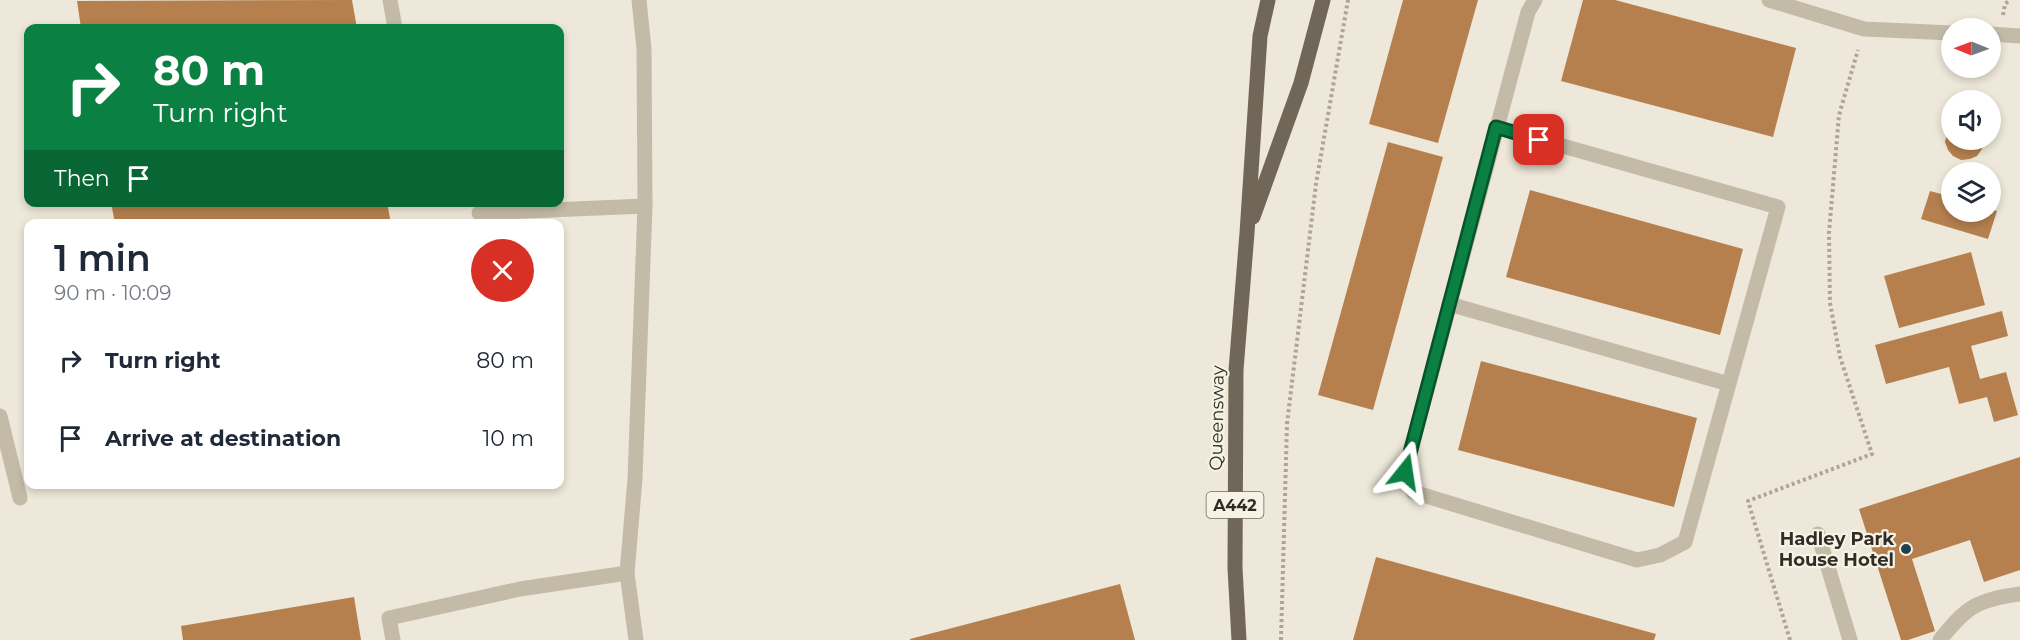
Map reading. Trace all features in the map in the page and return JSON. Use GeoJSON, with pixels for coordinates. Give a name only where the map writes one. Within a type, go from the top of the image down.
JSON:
{"type":"FeatureCollection","features":[{"type":"Feature","properties":{"kind":"main road","name":"Queensway"},"geometry":{"type":"LineString","coordinates":[[1239,640],[1235,568],[1236,370],[1260,36],[1268,0]]}},
{"type":"Feature","properties":{"kind":"main road","name":"Queensway"},"geometry":{"type":"LineString","coordinates":[[1247,233],[1301,83],[1323,0]]}},
{"type":"Feature","properties":{"kind":"street"},"geometry":{"type":"LineString","coordinates":[[390,0],[394,24]]}},
{"type":"Feature","properties":{"kind":"street"},"geometry":{"type":"LineString","coordinates":[[636,640],[627,573],[635,479],[645,206],[644,49],[639,0]]}},
{"type":"Feature","properties":{"kind":"street"},"geometry":{"type":"LineString","coordinates":[[1496,127],[1778,207],[1685,542],[1660,555],[1637,560],[1413,492],[1405,472],[1496,127],[1528,12],[1535,0]]}},
{"type":"Feature","properties":{"kind":"street"},"geometry":{"type":"LineString","coordinates":[[1769,0],[1864,29],[1941,32]]}},
{"type":"Feature","properties":{"kind":"street"},"geometry":{"type":"LineString","coordinates":[[2001,35],[2020,36]]}},
{"type":"Feature","properties":{"kind":"street"},"geometry":{"type":"LineString","coordinates":[[479,213],[645,206]]}},
{"type":"Feature","properties":{"kind":"street"},"geometry":{"type":"LineString","coordinates":[[1449,304],[1730,384]]}},
{"type":"Feature","properties":{"kind":"street"},"geometry":{"type":"LineString","coordinates":[[0,416],[20,498]]}},
{"type":"Feature","properties":{"kind":"street"},"geometry":{"type":"LineString","coordinates":[[1818,534],[1850,640]]}},
{"type":"Feature","properties":{"kind":"street"},"geometry":{"type":"LineString","coordinates":[[393,640],[389,618],[520,589],[627,573]]}},
{"type":"Feature","properties":{"kind":"street"},"geometry":{"type":"LineString","coordinates":[[1940,640],[1959,616],[1974,604],[2020,594]]}},
{"type":"Feature","properties":{"kind":"path"},"geometry":{"type":"LineString","coordinates":[[1282,640],[1287,424],[1316,184],[1348,0]]}},
{"type":"Feature","properties":{"kind":"path"},"geometry":{"type":"LineString","coordinates":[[2005,4],[2010,0]]}},
{"type":"Feature","properties":{"kind":"path"},"geometry":{"type":"LineString","coordinates":[[1790,640],[1748,501],[1872,454],[1840,357],[1830,303],[1829,233],[1839,116],[1864,29]]}},
{"type":"Feature","properties":{"kind":"building"},"geometry":{"type":"Polygon","coordinates":[[[352,0],[356,24],[80,24],[77,1],[352,0]]]}},
{"type":"Feature","properties":{"kind":"building"},"geometry":{"type":"Polygon","coordinates":[[[1403,0],[1478,0],[1438,143],[1369,124],[1403,0]]]}},
{"type":"Feature","properties":{"kind":"building"},"geometry":{"type":"Polygon","coordinates":[[[1583,0],[1615,0],[1796,48],[1773,137],[1561,81],[1583,0]]]}},
{"type":"Feature","properties":{"kind":"building"},"geometry":{"type":"Polygon","coordinates":[[[1388,142],[1443,157],[1373,410],[1318,395],[1388,142]]]}},
{"type":"Feature","properties":{"kind":"building"},"geometry":{"type":"Polygon","coordinates":[[[1948,150],[1981,150],[1977,156],[1970,159],[1961,160],[1948,150]]]}},
{"type":"Feature","properties":{"kind":"building"},"geometry":{"type":"Polygon","coordinates":[[[1530,190],[1743,249],[1720,335],[1506,277],[1530,190]]]}},
{"type":"Feature","properties":{"kind":"building"},"geometry":{"type":"Polygon","coordinates":[[[1930,191],[1941,194],[1941,222],[1993,222],[1988,239],[1921,219],[1930,191]]]}},
{"type":"Feature","properties":{"kind":"building"},"geometry":{"type":"Polygon","coordinates":[[[112,207],[388,207],[390,219],[114,219],[112,207]]]}},
{"type":"Feature","properties":{"kind":"building"},"geometry":{"type":"Polygon","coordinates":[[[1971,252],[1985,305],[1899,328],[1884,276],[1971,252]]]}},
{"type":"Feature","properties":{"kind":"building"},"geometry":{"type":"Polygon","coordinates":[[[2002,311],[2008,336],[1971,346],[1980,379],[2006,372],[2018,415],[1994,422],[1987,397],[1959,404],[1949,367],[1886,384],[1875,345],[2002,311]]]}},
{"type":"Feature","properties":{"kind":"building"},"geometry":{"type":"Polygon","coordinates":[[[1481,361],[1697,418],[1674,507],[1458,450],[1481,361]]]}},
{"type":"Feature","properties":{"kind":"building","name":"Hadley Park House Hotel"},"geometry":{"type":"Polygon","coordinates":[[[2020,457],[2020,570],[1984,582],[1970,540],[1912,559],[1935,631],[1901,640],[1859,509],[2020,457]]]}},
{"type":"Feature","properties":{"kind":"building"},"geometry":{"type":"Polygon","coordinates":[[[1376,557],[1656,634],[1654,640],[1353,640],[1376,557]]]}},
{"type":"Feature","properties":{"kind":"building"},"geometry":{"type":"Polygon","coordinates":[[[1120,584],[1135,640],[910,640],[910,639],[1120,584]]]}},
{"type":"Feature","properties":{"kind":"building"},"geometry":{"type":"Polygon","coordinates":[[[354,597],[361,640],[183,640],[181,626],[354,597]]]}},
{"type":"Feature","properties":{"kind":"place","name":"Hadley Park House Hotel"},"geometry":{"type":"Point","coordinates":[1906,549]}},
{"type":"Feature","properties":{"kind":"route"},"geometry":{"type":"LineString","coordinates":[[1405,472],[1496,127],[1539,140]]}}]}
